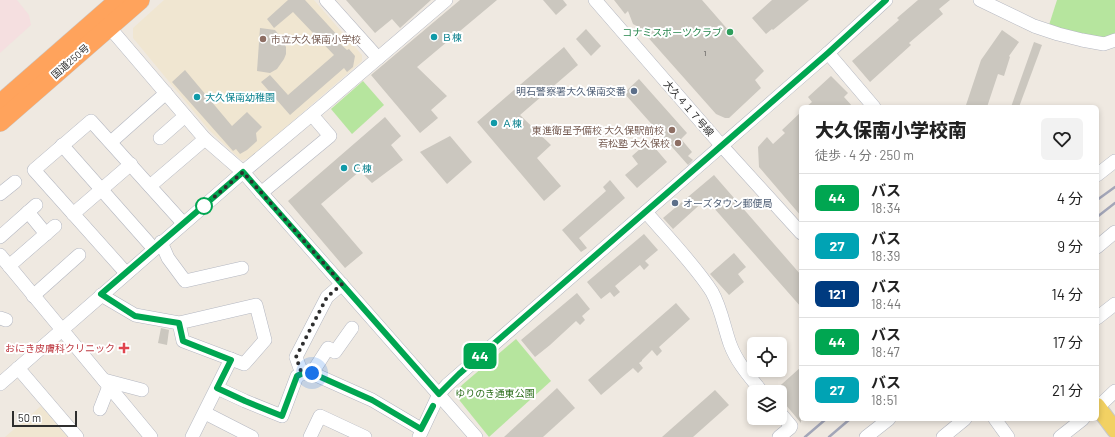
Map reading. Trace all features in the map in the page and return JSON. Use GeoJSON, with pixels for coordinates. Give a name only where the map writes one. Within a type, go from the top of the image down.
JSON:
{"type":"FeatureCollection","features":[{"type":"Feature","properties":{"kind":"highway","name":"国道250号"},"geometry":{"type":"LineString","coordinates":[[0,122],[105,22],[119,0]]}},
{"type":"Feature","properties":{"kind":"highway","name":"国道250号"},"geometry":{"type":"LineString","coordinates":[[0,104],[105,22],[140,0]]}},
{"type":"Feature","properties":{"kind":"main road"},"geometry":{"type":"LineString","coordinates":[[1099,410],[1115,430]]}},
{"type":"Feature","properties":{"kind":"street"},"geometry":{"type":"LineString","coordinates":[[326,0],[378,58]]}},
{"type":"Feature","properties":{"kind":"street"},"geometry":{"type":"LineString","coordinates":[[0,384],[183,223],[446,0]]}},
{"type":"Feature","properties":{"kind":"street","name":"大久４１７号線"},"geometry":{"type":"LineString","coordinates":[[595,0],[721,145],[799,231]]}},
{"type":"Feature","properties":{"kind":"street"},"geometry":{"type":"LineString","coordinates":[[342,284],[327,297],[296,357],[307,373],[372,400],[420,433],[439,394],[459,374],[828,53],[886,0]]}},
{"type":"Feature","properties":{"kind":"street"},"geometry":{"type":"LineString","coordinates":[[980,0],[1034,26],[1058,34],[1104,44],[1115,40]]}},
{"type":"Feature","properties":{"kind":"street"},"geometry":{"type":"LineString","coordinates":[[105,22],[205,139],[243,172],[476,437]]}},
{"type":"Feature","properties":{"kind":"street"},"geometry":{"type":"LineString","coordinates":[[828,53],[872,105]]}},
{"type":"Feature","properties":{"kind":"street"},"geometry":{"type":"LineString","coordinates":[[111,142],[166,93]]}},
{"type":"Feature","properties":{"kind":"street"},"geometry":{"type":"LineString","coordinates":[[262,193],[330,136],[312,115]]}},
{"type":"Feature","properties":{"kind":"street"},"geometry":{"type":"LineString","coordinates":[[160,138],[186,116]]}},
{"type":"Feature","properties":{"kind":"street"},"geometry":{"type":"LineString","coordinates":[[126,273],[34,170],[62,145],[91,121],[183,223]]}},
{"type":"Feature","properties":{"kind":"street"},"geometry":{"type":"LineString","coordinates":[[150,186],[205,139]]}},
{"type":"Feature","properties":{"kind":"street"},"geometry":{"type":"LineString","coordinates":[[62,145],[101,190],[158,246],[185,281],[242,268]]}},
{"type":"Feature","properties":{"kind":"street"},"geometry":{"type":"LineString","coordinates":[[1099,173],[1115,161]]}},
{"type":"Feature","properties":{"kind":"street"},"geometry":{"type":"LineString","coordinates":[[73,214],[131,164]]}},
{"type":"Feature","properties":{"kind":"street"},"geometry":{"type":"LineString","coordinates":[[0,194],[15,182]]}},
{"type":"Feature","properties":{"kind":"street"},"geometry":{"type":"LineString","coordinates":[[0,237],[32,209],[50,230],[9,266]]}},
{"type":"Feature","properties":{"kind":"street"},"geometry":{"type":"LineString","coordinates":[[646,212],[701,276],[713,294],[723,319],[730,345],[742,368],[756,385]]}},
{"type":"Feature","properties":{"kind":"street"},"geometry":{"type":"LineString","coordinates":[[1099,245],[1115,232]]}},
{"type":"Feature","properties":{"kind":"street"},"geometry":{"type":"LineString","coordinates":[[0,255],[151,437]]}},
{"type":"Feature","properties":{"kind":"street"},"geometry":{"type":"LineString","coordinates":[[33,296],[79,255]]}},
{"type":"Feature","properties":{"kind":"street"},"geometry":{"type":"LineString","coordinates":[[101,294],[135,316],[179,323],[256,305],[265,340],[244,364],[183,341],[179,323]]}},
{"type":"Feature","properties":{"kind":"street"},"geometry":{"type":"LineString","coordinates":[[1099,316],[1115,304]]}},
{"type":"Feature","properties":{"kind":"street"},"geometry":{"type":"LineString","coordinates":[[217,388],[282,416],[297,376],[307,373],[328,348],[335,352],[352,328]]}},
{"type":"Feature","properties":{"kind":"street"},"geometry":{"type":"LineString","coordinates":[[192,437],[231,360]]}},
{"type":"Feature","properties":{"kind":"street"},"geometry":{"type":"LineString","coordinates":[[18,368],[77,437]]}},
{"type":"Feature","properties":{"kind":"street"},"geometry":{"type":"LineString","coordinates":[[107,383],[142,390]]}},
{"type":"Feature","properties":{"kind":"street"},"geometry":{"type":"LineString","coordinates":[[100,409],[107,383]]}},
{"type":"Feature","properties":{"kind":"street"},"geometry":{"type":"LineString","coordinates":[[1099,405],[1115,391]]}},
{"type":"Feature","properties":{"kind":"street"},"geometry":{"type":"LineString","coordinates":[[205,413],[252,437]]}},
{"type":"Feature","properties":{"kind":"street"},"geometry":{"type":"LineString","coordinates":[[310,437],[320,416],[365,437]]}},
{"type":"Feature","properties":{"kind":"street"},"geometry":{"type":"LineString","coordinates":[[866,437],[886,421]]}},
{"type":"Feature","properties":{"kind":"street"},"geometry":{"type":"LineString","coordinates":[[942,437],[962,421]]}},
{"type":"Feature","properties":{"kind":"street"},"geometry":{"type":"LineString","coordinates":[[996,421],[1008,437]]}},
{"type":"Feature","properties":{"kind":"street"},"geometry":{"type":"LineString","coordinates":[[1060,437],[1081,421]]}},
{"type":"Feature","properties":{"kind":"street"},"geometry":{"type":"LineString","coordinates":[[779,437],[790,428],[787,422]]}},
{"type":"Feature","properties":{"kind":"shaded area"},"geometry":{"type":"Polygon","coordinates":[[[0,0],[17,0],[29,15],[31,25],[0,53],[0,0]]]}},
{"type":"Feature","properties":{"kind":"shaded area"},"geometry":{"type":"Polygon","coordinates":[[[164,0],[314,0],[362,55],[362,61],[249,159],[241,160],[209,130],[133,38],[133,28],[164,0]]]}},
{"type":"Feature","properties":{"kind":"shaded area"},"geometry":{"type":"Polygon","coordinates":[[[41,406],[68,437],[5,437],[41,406]]]}},
{"type":"Feature","properties":{"kind":"green space"},"geometry":{"type":"Polygon","coordinates":[[[1057,0],[1115,0],[1115,37],[1105,41],[1049,25],[1057,0]]]}},
{"type":"Feature","properties":{"kind":"green space"},"geometry":{"type":"Polygon","coordinates":[[[363,81],[384,105],[352,134],[331,109],[363,81]]]}},
{"type":"Feature","properties":{"kind":"green space","name":"ゆりのき通東公園"},"geometry":{"type":"Polygon","coordinates":[[[516,339],[551,381],[489,437],[460,401],[458,396],[459,389],[516,339]]]}},
{"type":"Feature","properties":{"kind":"building"},"geometry":{"type":"Polygon","coordinates":[[[288,0],[305,0],[339,37],[336,40],[347,50],[349,49],[355,56],[353,67],[347,72],[344,68],[290,115],[261,82],[270,75],[288,95],[334,55],[293,12],[274,28],[267,19],[288,0]]]}},
{"type":"Feature","properties":{"kind":"building"},"geometry":{"type":"Polygon","coordinates":[[[346,0],[431,0],[400,28],[392,19],[375,33],[346,0]]]}},
{"type":"Feature","properties":{"kind":"building","name":"Ｂ棟"},"geometry":{"type":"Polygon","coordinates":[[[460,0],[497,0],[417,67],[447,96],[431,110],[438,118],[420,133],[371,75],[460,0]]]}},
{"type":"Feature","properties":{"kind":"building"},"geometry":{"type":"Polygon","coordinates":[[[543,0],[563,0],[567,5],[556,15],[543,0]]]}},
{"type":"Feature","properties":{"kind":"building"},"geometry":{"type":"Polygon","coordinates":[[[614,0],[702,0],[764,71],[755,80],[761,88],[729,118],[716,114],[645,34],[648,32],[633,24],[628,11],[625,14],[614,0]]]}},
{"type":"Feature","properties":{"kind":"building"},"geometry":{"type":"Polygon","coordinates":[[[772,0],[809,0],[773,30],[772,29],[766,34],[752,18],[772,0]]]}},
{"type":"Feature","properties":{"kind":"building"},"geometry":{"type":"Polygon","coordinates":[[[918,0],[950,0],[939,9],[943,14],[909,43],[911,45],[870,82],[852,61],[899,20],[897,18],[918,0]]]}},
{"type":"Feature","properties":{"kind":"building"},"geometry":{"type":"Polygon","coordinates":[[[260,28],[275,30],[286,47],[284,59],[277,69],[270,73],[257,71],[260,28]]]}},
{"type":"Feature","properties":{"kind":"building"},"geometry":{"type":"Polygon","coordinates":[[[586,29],[601,46],[591,56],[576,39],[586,29]]]}},
{"type":"Feature","properties":{"kind":"building"},"geometry":{"type":"Polygon","coordinates":[[[1002,30],[1019,42],[1009,56],[1010,57],[1004,76],[998,74],[988,105],[966,105],[981,60],[1002,30]]]}},
{"type":"Feature","properties":{"kind":"building"},"geometry":{"type":"Polygon","coordinates":[[[1034,42],[1042,45],[1020,105],[1012,105],[1034,42]]]}},
{"type":"Feature","properties":{"kind":"building","name":"Ａ棟"},"geometry":{"type":"Polygon","coordinates":[[[564,47],[578,65],[520,115],[551,145],[537,158],[561,186],[544,201],[477,122],[564,47]]]}},
{"type":"Feature","properties":{"kind":"building","name":"大久保南幼稚園"},"geometry":{"type":"Polygon","coordinates":[[[185,70],[232,126],[247,112],[262,127],[256,133],[257,141],[247,150],[240,154],[236,149],[233,151],[172,82],[185,70]]]}},
{"type":"Feature","properties":{"kind":"building"},"geometry":{"type":"Polygon","coordinates":[[[831,76],[848,93],[844,97],[851,105],[808,105],[812,102],[808,97],[831,76]]]}},
{"type":"Feature","properties":{"kind":"building"},"geometry":{"type":"Polygon","coordinates":[[[639,79],[687,133],[681,139],[692,152],[688,156],[693,160],[688,165],[624,93],[639,79]]]}},
{"type":"Feature","properties":{"kind":"building"},"geometry":{"type":"Polygon","coordinates":[[[799,114],[799,214],[759,167],[758,147],[767,137],[773,144],[785,133],[782,130],[799,114]]]}},
{"type":"Feature","properties":{"kind":"building","name":"Ｃ棟"},"geometry":{"type":"Polygon","coordinates":[[[385,117],[401,136],[391,145],[403,160],[372,183],[360,171],[321,204],[363,253],[345,268],[288,201],[385,117]]]}},
{"type":"Feature","properties":{"kind":"building"},"geometry":{"type":"Polygon","coordinates":[[[450,136],[472,162],[447,184],[420,152],[450,136]]]}},
{"type":"Feature","properties":{"kind":"building"},"geometry":{"type":"Polygon","coordinates":[[[649,141],[667,162],[637,188],[625,175],[638,164],[632,156],[649,141]]]}},
{"type":"Feature","properties":{"kind":"building"},"geometry":{"type":"Polygon","coordinates":[[[714,175],[799,273],[799,305],[706,199],[673,229],[663,218],[714,175]]]}},
{"type":"Feature","properties":{"kind":"building"},"geometry":{"type":"Polygon","coordinates":[[[610,180],[625,198],[579,238],[587,248],[581,252],[562,230],[606,191],[603,187],[610,180]]]}},
{"type":"Feature","properties":{"kind":"building"},"geometry":{"type":"Polygon","coordinates":[[[644,234],[658,250],[645,261],[649,265],[644,270],[640,265],[615,286],[620,292],[614,297],[610,292],[601,299],[587,282],[644,234]]]}},
{"type":"Feature","properties":{"kind":"building"},"geometry":{"type":"Polygon","coordinates":[[[734,253],[746,267],[738,274],[744,282],[729,295],[710,274],[734,253]]]}},
{"type":"Feature","properties":{"kind":"building"},"geometry":{"type":"Polygon","coordinates":[[[577,293],[590,309],[582,316],[585,320],[580,325],[576,321],[535,357],[521,340],[577,293]]]}},
{"type":"Feature","properties":{"kind":"building"},"geometry":{"type":"Polygon","coordinates":[[[676,303],[690,319],[659,347],[662,351],[657,356],[652,350],[639,363],[643,368],[638,373],[633,368],[601,395],[588,380],[676,303]]]}},
{"type":"Feature","properties":{"kind":"building"},"geometry":{"type":"Polygon","coordinates":[[[161,328],[169,330],[167,345],[158,343],[161,328]]]}},
{"type":"Feature","properties":{"kind":"building"},"geometry":{"type":"Polygon","coordinates":[[[799,369],[799,421],[787,406],[787,385],[781,385],[799,369]]]}},
{"type":"Feature","properties":{"kind":"building"},"geometry":{"type":"Polygon","coordinates":[[[557,388],[575,408],[543,437],[504,437],[557,388]]]}},
{"type":"Feature","properties":{"kind":"building"},"geometry":{"type":"Polygon","coordinates":[[[715,390],[729,405],[693,437],[662,437],[715,390]]]}},
{"type":"Feature","properties":{"kind":"railway"},"geometry":{"type":"LineString","coordinates":[[1099,199],[1115,187]]}},
{"type":"Feature","properties":{"kind":"railway"},"geometry":{"type":"LineString","coordinates":[[1099,215],[1115,203]]}},
{"type":"Feature","properties":{"kind":"railway"},"geometry":{"type":"LineString","coordinates":[[805,437],[824,421]]}},
{"type":"Feature","properties":{"kind":"railway"},"geometry":{"type":"LineString","coordinates":[[829,437],[848,421]]}},
{"type":"Feature","properties":{"kind":"bus line","name":"44"},"geometry":{"type":"LineString","coordinates":[[433,406],[421,429],[372,400],[307,371],[297,376],[282,416],[217,388],[231,360],[183,341],[179,323],[135,316],[101,294],[243,172],[439,394],[459,374],[828,53],[886,0]]}},
{"type":"Feature","properties":{"kind":"place","name":"コナミスポーツクラブ"},"geometry":{"type":"Point","coordinates":[730,32]}},
{"type":"Feature","properties":{"kind":"place","name":"Ｂ棟"},"geometry":{"type":"Point","coordinates":[434,37]}},
{"type":"Feature","properties":{"kind":"place","name":"市立大久保南小学校"},"geometry":{"type":"Point","coordinates":[263,39]}},
{"type":"Feature","properties":{"kind":"place","name":"明石警察署大久保南交番"},"geometry":{"type":"Point","coordinates":[634,91]}},
{"type":"Feature","properties":{"kind":"place","name":"大久保南幼稚園"},"geometry":{"type":"Point","coordinates":[197,97]}},
{"type":"Feature","properties":{"kind":"place","name":"Ａ棟"},"geometry":{"type":"Point","coordinates":[494,123]}},
{"type":"Feature","properties":{"kind":"place","name":"東進衛星予備校 大久保駅前校"},"geometry":{"type":"Point","coordinates":[672,130]}},
{"type":"Feature","properties":{"kind":"place","name":"若松塾 大久保校"},"geometry":{"type":"Point","coordinates":[678,143]}},
{"type":"Feature","properties":{"kind":"place","name":"Ｃ棟"},"geometry":{"type":"Point","coordinates":[344,168]}},
{"type":"Feature","properties":{"kind":"place","name":"オーズタウン郵便局"},"geometry":{"type":"Point","coordinates":[675,203]}},
{"type":"Feature","properties":{"kind":"place","name":"おにき皮膚科クリニック"},"geometry":{"type":"Point","coordinates":[124,348]}},
{"type":"Feature","properties":{"kind":"route"},"geometry":{"type":"LineString","coordinates":[[204,206],[243,172],[342,284],[327,297],[296,357],[302,374],[307,371],[312,373]]}}]}
